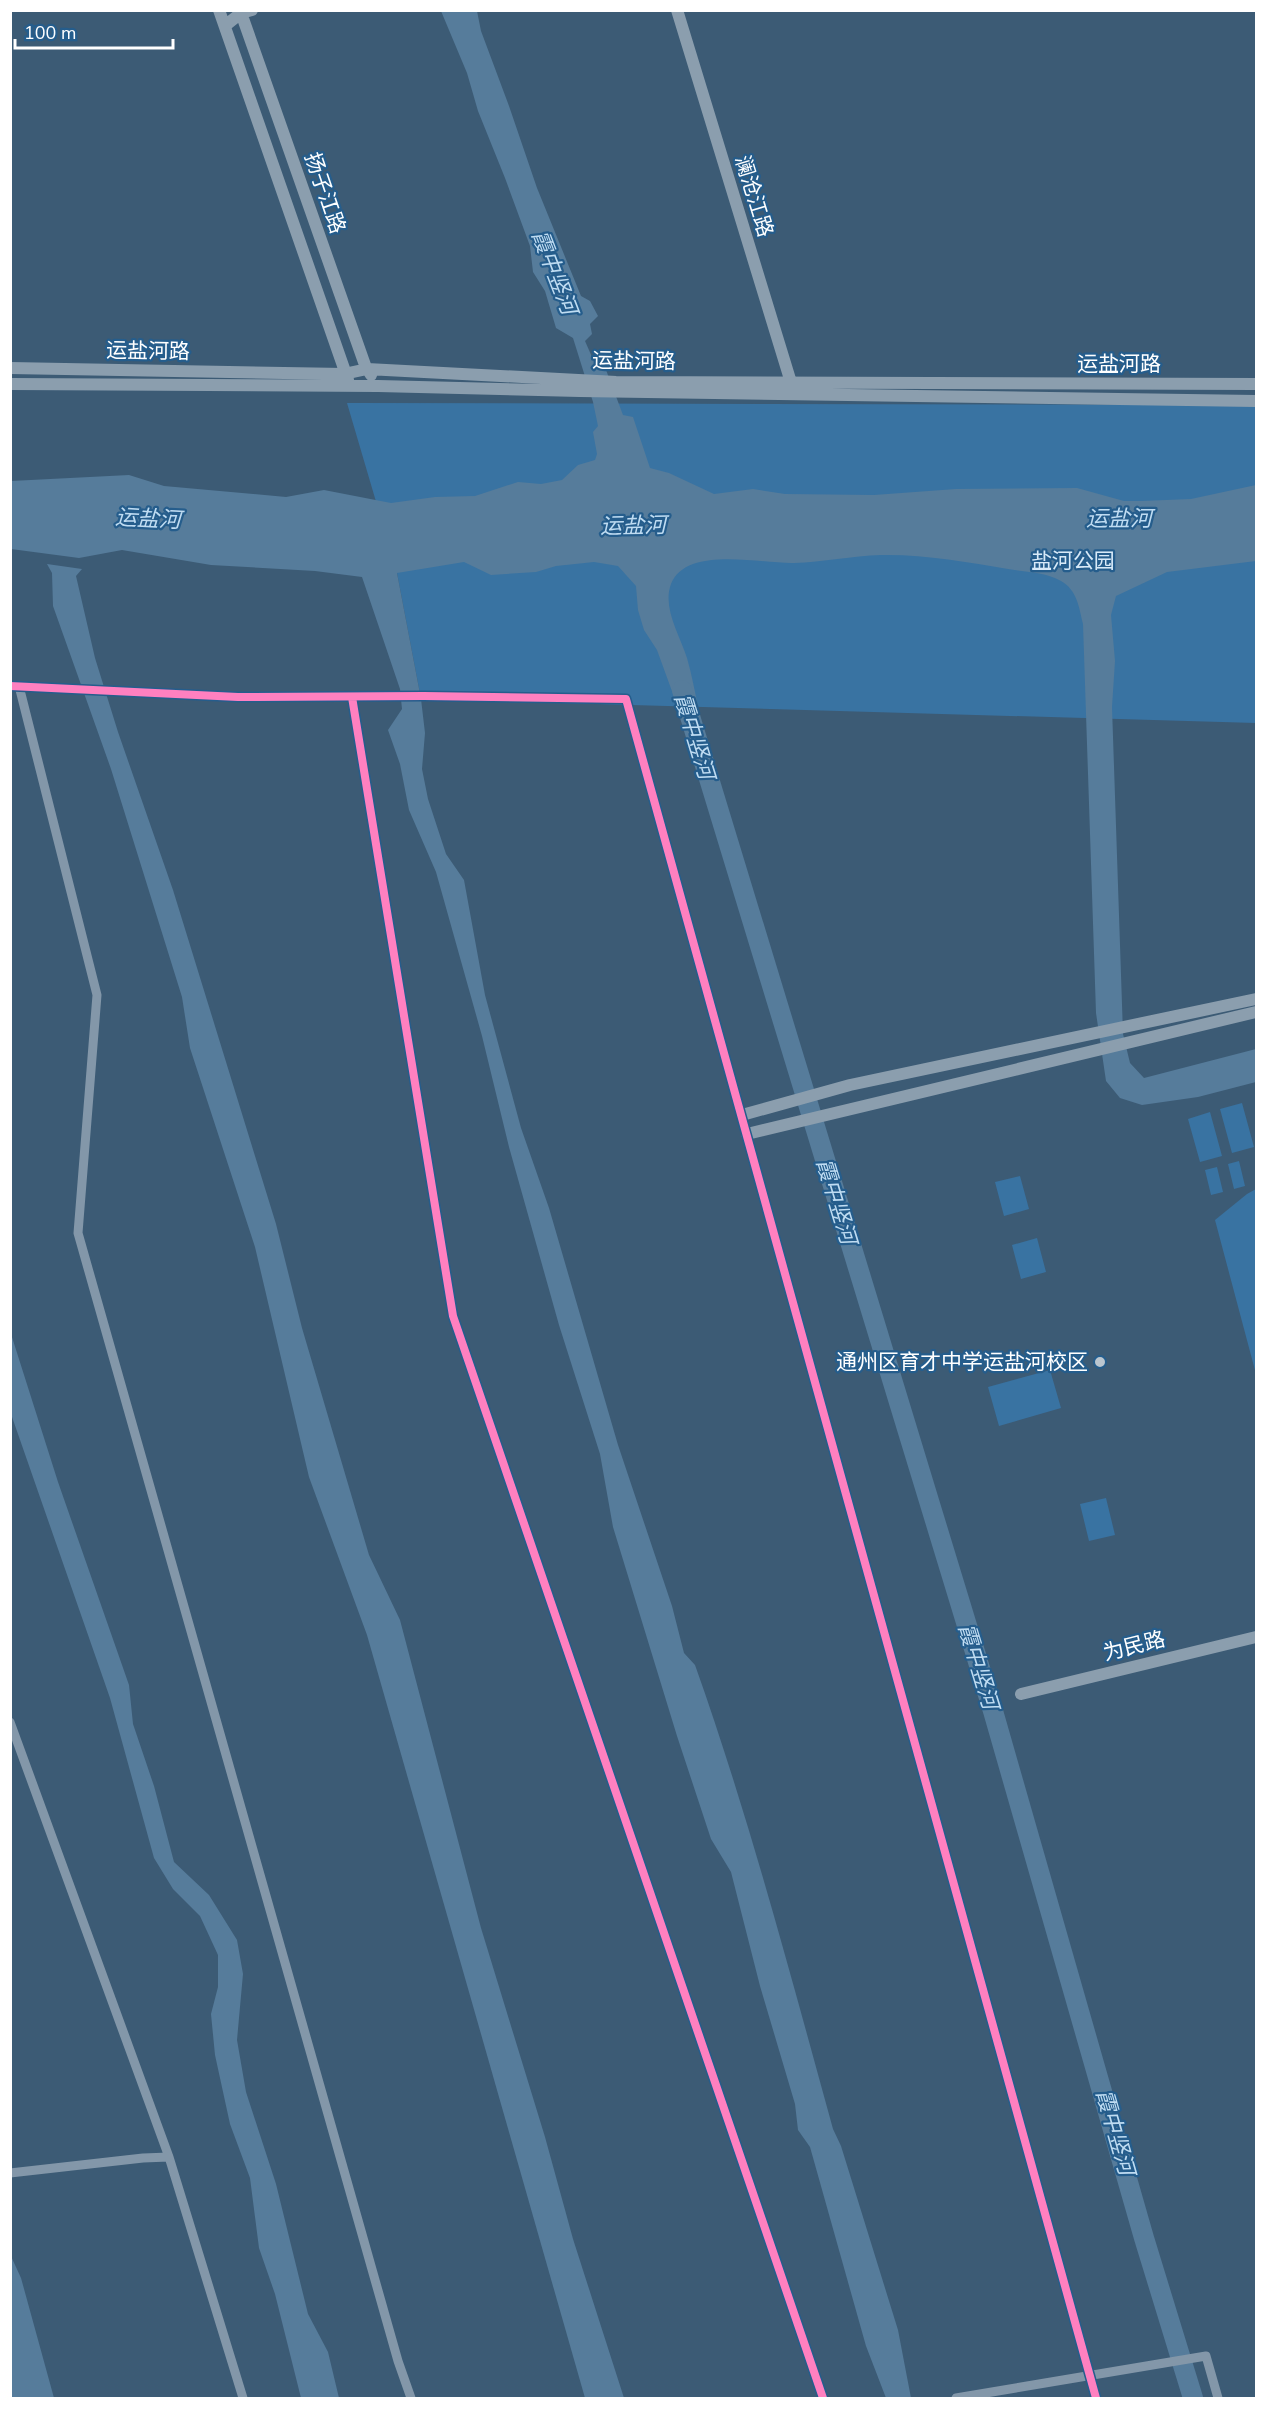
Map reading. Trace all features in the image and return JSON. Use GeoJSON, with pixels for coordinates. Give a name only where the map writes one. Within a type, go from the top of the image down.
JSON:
{"type":"FeatureCollection","features":[{"type":"Feature","properties":{"kind":"main road","name":"扬子江路"},"geometry":{"type":"LineString","coordinates":[[219,10],[344,374],[352,387]]}},
{"type":"Feature","properties":{"kind":"main road","name":"澜沧江路"},"geometry":{"type":"LineString","coordinates":[[677,10],[793,388]]}},
{"type":"Feature","properties":{"kind":"main road","name":"扬子江路"},"geometry":{"type":"LineString","coordinates":[[244,11],[367,369],[378,386]]}},
{"type":"Feature","properties":{"kind":"main road"},"geometry":{"type":"LineString","coordinates":[[226,25],[244,11]]}},
{"type":"Feature","properties":{"kind":"main road","name":"运盐河路"},"geometry":{"type":"LineString","coordinates":[[10,368],[344,374],[367,369],[579,385]]}},
{"type":"Feature","properties":{"kind":"main road","name":"运盐河路"},"geometry":{"type":"LineString","coordinates":[[10,384],[352,387],[579,385],[1257,400]]}},
{"type":"Feature","properties":{"kind":"main road","name":"运盐河路"},"geometry":{"type":"LineString","coordinates":[[793,388],[1257,384]]}},
{"type":"Feature","properties":{"kind":"main road"},"geometry":{"type":"LineString","coordinates":[[742,1115],[850,1085],[1257,999]]}},
{"type":"Feature","properties":{"kind":"main road"},"geometry":{"type":"LineString","coordinates":[[747,1134],[1257,1012]]}},
{"type":"Feature","properties":{"kind":"main road","name":"为民路"},"geometry":{"type":"LineString","coordinates":[[1021,1694],[1257,1637]]}},
{"type":"Feature","properties":{"kind":"street"},"geometry":{"type":"LineString","coordinates":[[411,2398],[398,2361],[78,1233],[97,995],[15,686],[238,697],[424,696],[626,699],[1096,2398]]}},
{"type":"Feature","properties":{"kind":"street"},"geometry":{"type":"LineString","coordinates":[[352,697],[453,1316],[823,2398]]}},
{"type":"Feature","properties":{"kind":"street"},"geometry":{"type":"LineString","coordinates":[[10,1722],[169,2157],[243,2398]]}},
{"type":"Feature","properties":{"kind":"street"},"geometry":{"type":"LineString","coordinates":[[10,2174],[169,2157]]}},
{"type":"Feature","properties":{"kind":"street"},"geometry":{"type":"LineString","coordinates":[[956,2398],[1206,2356],[1218,2398]]}},
{"type":"Feature","properties":{"kind":"green space","name":"盐河公园"},"geometry":{"type":"Polygon","coordinates":[[[347,403],[1256,405],[1256,723],[421,699],[397,573],[347,403]]]}},
{"type":"Feature","properties":{"kind":"green space"},"geometry":{"type":"Polygon","coordinates":[[[1242,1103],[1254,1147],[1232,1153],[1220,1109],[1242,1103]]]}},
{"type":"Feature","properties":{"kind":"green space"},"geometry":{"type":"Polygon","coordinates":[[[1210,1112],[1222,1156],[1200,1162],[1188,1119],[1210,1112]]]}},
{"type":"Feature","properties":{"kind":"green space"},"geometry":{"type":"Polygon","coordinates":[[[1239,1161],[1245,1186],[1234,1189],[1228,1164],[1239,1161]]]}},
{"type":"Feature","properties":{"kind":"green space"},"geometry":{"type":"Polygon","coordinates":[[[1217,1167],[1223,1192],[1211,1195],[1205,1170],[1217,1167]]]}},
{"type":"Feature","properties":{"kind":"green space"},"geometry":{"type":"Polygon","coordinates":[[[1020,1176],[1029,1209],[1004,1216],[995,1182],[1020,1176]]]}},
{"type":"Feature","properties":{"kind":"green space"},"geometry":{"type":"Polygon","coordinates":[[[1256,1189],[1256,1374],[1215,1220],[1256,1189]]]}},
{"type":"Feature","properties":{"kind":"green space"},"geometry":{"type":"Polygon","coordinates":[[[1037,1238],[1046,1272],[1021,1279],[1012,1245],[1037,1238]]]}},
{"type":"Feature","properties":{"kind":"green space"},"geometry":{"type":"Polygon","coordinates":[[[1050,1370],[1061,1408],[999,1426],[988,1387],[1050,1370]]]}},
{"type":"Feature","properties":{"kind":"green space"},"geometry":{"type":"Polygon","coordinates":[[[1106,1498],[1115,1535],[1089,1541],[1080,1504],[1106,1498]]]}},
{"type":"Feature","properties":{"kind":"water","name":"运盐河"},"geometry":{"type":"Polygon","coordinates":[[[441,11],[477,11],[481,31],[537,188],[581,296],[590,301],[598,316],[590,324],[592,334],[585,341],[592,357],[600,354],[623,415],[633,417],[650,468],[669,473],[714,494],[753,489],[785,494],[874,495],[956,489],[1077,488],[1124,501],[1141,501],[1191,499],[1256,485],[1256,561],[1167,572],[1116,596],[1111,615],[1115,661],[1112,707],[1123,1034],[1130,1063],[1144,1078],[1256,1049],[1256,1082],[1198,1097],[1142,1105],[1120,1098],[1106,1081],[1096,1013],[1083,624],[1071,589],[1061,581],[1042,574],[961,561],[897,555],[794,563],[726,559],[692,564],[679,572],[671,584],[669,593],[670,612],[687,658],[699,711],[681,716],[657,650],[644,630],[638,610],[636,586],[618,566],[594,562],[556,566],[536,572],[491,575],[464,562],[397,573],[421,699],[425,733],[422,769],[428,799],[446,854],[464,880],[485,995],[521,1128],[549,1208],[618,1445],[672,1606],[684,1653],[695,1665],[751,1837],[833,2129],[841,2146],[898,2330],[911,2398],[886,2398],[866,2346],[810,2147],[798,2130],[795,2104],[760,1986],[731,1872],[711,1839],[613,1527],[600,1454],[559,1325],[436,872],[409,810],[400,764],[388,730],[402,709],[400,689],[362,577],[315,571],[211,565],[122,550],[79,558],[11,549],[11,481],[129,475],[164,486],[286,497],[324,490],[391,503],[435,497],[475,496],[518,482],[541,484],[562,480],[578,465],[595,460],[597,454],[593,432],[598,426],[573,338],[556,328],[545,291],[533,272],[530,246],[478,111],[467,73],[441,11]]]}},
{"type":"Feature","properties":{"kind":"water"},"geometry":{"type":"Polygon","coordinates":[[[47,564],[82,569],[76,576],[95,658],[173,890],[276,1224],[302,1328],[369,1555],[400,1620],[481,1928],[545,2137],[573,2239],[624,2398],[585,2398],[367,1635],[309,1477],[255,1247],[190,1048],[182,997],[111,769],[53,606],[52,573],[47,564]]]}},
{"type":"Feature","properties":{"kind":"water"},"geometry":{"type":"Polygon","coordinates":[[[11,1334],[58,1482],[129,1685],[133,1724],[154,1786],[174,1862],[209,1895],[237,1940],[243,1974],[237,2040],[246,2092],[276,2184],[308,2314],[328,2352],[339,2398],[301,2398],[275,2294],[259,2248],[250,2178],[230,2124],[215,2055],[211,2014],[218,1987],[218,1955],[200,1916],[173,1889],[154,1858],[110,1698],[11,1414],[11,1334]]]}},
{"type":"Feature","properties":{"kind":"water"},"geometry":{"type":"Polygon","coordinates":[[[10,2254],[21,2278],[54,2398],[12,2398],[10,2254]]]}},
{"type":"Feature","properties":{"kind":"waterway","name":"霞中竖河"},"geometry":{"type":"LineString","coordinates":[[682,690],[993,1711],[1144,2238],[1193,2398]]}},
{"type":"Feature","properties":{"kind":"cycle path"},"geometry":{"type":"LineString","coordinates":[[10,686],[238,697],[424,696],[626,699],[1096,2398]]}},
{"type":"Feature","properties":{"kind":"cycle path"},"geometry":{"type":"LineString","coordinates":[[352,697],[453,1316],[823,2398]]}},
{"type":"Feature","properties":{"kind":"place","name":"通州区育才中学运盐河校区"},"geometry":{"type":"Point","coordinates":[1100,1362]}}]}
